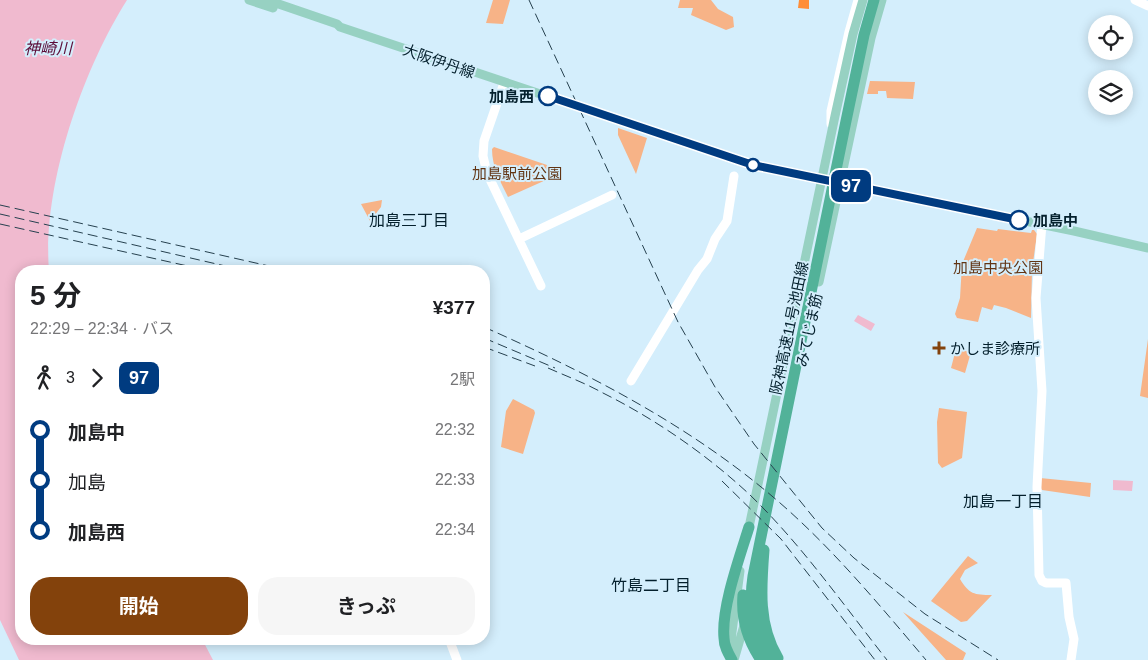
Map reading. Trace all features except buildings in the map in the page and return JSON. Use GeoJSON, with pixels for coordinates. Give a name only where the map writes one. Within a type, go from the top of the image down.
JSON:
{"type":"FeatureCollection","features":[{"type":"Feature","properties":{"kind":"highway","name":"阪神高速11号池田線"},"geometry":{"type":"LineString","coordinates":[[761,660],[752,644],[745,624],[743,600],[746,575],[842,110],[867,0]]}},
{"type":"Feature","properties":{"kind":"highway","name":"阪神高速11号池田線"},"geometry":{"type":"LineString","coordinates":[[771,660],[760,641],[753,620],[750,598],[753,576],[864,35],[874,0]]}},
{"type":"Feature","properties":{"kind":"highway"},"geometry":{"type":"LineString","coordinates":[[733,660],[724,643],[725,619],[735,572],[749,527]]}},
{"type":"Feature","properties":{"kind":"highway"},"geometry":{"type":"LineString","coordinates":[[764,550],[762,613],[766,633],[779,660]]}},
{"type":"Feature","properties":{"kind":"main road","name":"大阪伊丹線"},"geometry":{"type":"LineString","coordinates":[[249,0],[335,28],[340,27]]}},
{"type":"Feature","properties":{"kind":"main road","name":"大阪伊丹線"},"geometry":{"type":"LineString","coordinates":[[267,0],[504,83],[747,163],[1148,248]]}},
{"type":"Feature","properties":{"kind":"main road","name":"みてじま筋"},"geometry":{"type":"LineString","coordinates":[[728,660],[733,634],[738,578],[831,136],[863,0]]}},
{"type":"Feature","properties":{"kind":"main road","name":"みてじま筋"},"geometry":{"type":"LineString","coordinates":[[733,660],[757,585],[849,139],[871,38],[884,0]]}},
{"type":"Feature","properties":{"kind":"street"},"geometry":{"type":"LineString","coordinates":[[831,136],[831,110],[848,32],[858,0]]}},
{"type":"Feature","properties":{"kind":"street"},"geometry":{"type":"LineString","coordinates":[[849,139],[858,116],[884,0]]}},
{"type":"Feature","properties":{"kind":"street"},"geometry":{"type":"LineString","coordinates":[[1135,0],[1148,6]]}},
{"type":"Feature","properties":{"kind":"street"},"geometry":{"type":"LineString","coordinates":[[504,83],[484,141],[483,156],[487,173],[541,286]]}},
{"type":"Feature","properties":{"kind":"street"},"geometry":{"type":"LineString","coordinates":[[631,381],[698,270],[707,259],[715,239],[727,221],[734,176]]}},
{"type":"Feature","properties":{"kind":"street"},"geometry":{"type":"LineString","coordinates":[[519,239],[612,195]]}},
{"type":"Feature","properties":{"kind":"street"},"geometry":{"type":"LineString","coordinates":[[1042,224],[1036,298],[1042,391],[1037,479],[1039,575],[1046,584],[1066,583],[1069,617],[1074,639],[1071,660]]}},
{"type":"Feature","properties":{"kind":"street"},"geometry":{"type":"LineString","coordinates":[[451,645],[457,660]]}},
{"type":"Feature","properties":{"kind":"green space"},"geometry":{"type":"Polygon","coordinates":[[[493,0],[510,0],[503,24],[486,23],[493,0]]]}},
{"type":"Feature","properties":{"kind":"green space"},"geometry":{"type":"Polygon","coordinates":[[[680,0],[711,0],[718,9],[733,17],[734,27],[726,30],[691,15],[693,8],[678,8],[680,0]]]}},
{"type":"Feature","properties":{"kind":"green space"},"geometry":{"type":"Polygon","coordinates":[[[870,81],[915,82],[913,99],[887,98],[886,91],[878,91],[878,94],[867,94],[870,81]]]}},
{"type":"Feature","properties":{"kind":"green space"},"geometry":{"type":"Polygon","coordinates":[[[618,128],[647,138],[636,174],[618,135],[618,128]]]}},
{"type":"Feature","properties":{"kind":"green space","name":"加島駅前公園"},"geometry":{"type":"Polygon","coordinates":[[[494,147],[547,165],[550,171],[543,174],[546,180],[508,197],[495,168],[492,156],[492,149],[494,147]]]}},
{"type":"Feature","properties":{"kind":"green space"},"geometry":{"type":"Polygon","coordinates":[[[382,200],[381,207],[370,221],[361,204],[382,200]]]}},
{"type":"Feature","properties":{"kind":"green space","name":"加島中央公園"},"geometry":{"type":"Polygon","coordinates":[[[977,228],[1031,233],[1034,230],[1037,234],[1032,270],[1031,318],[994,305],[992,310],[982,307],[978,322],[957,318],[955,314],[960,298],[962,264],[977,228]]]}},
{"type":"Feature","properties":{"kind":"green space"},"geometry":{"type":"Polygon","coordinates":[[[1148,339],[1148,398],[1140,396],[1148,339]]]}},
{"type":"Feature","properties":{"kind":"green space"},"geometry":{"type":"Polygon","coordinates":[[[956,349],[971,352],[965,373],[951,368],[956,349]]]}},
{"type":"Feature","properties":{"kind":"green space"},"geometry":{"type":"Polygon","coordinates":[[[513,399],[534,410],[535,413],[523,454],[501,447],[506,411],[513,399]]]}},
{"type":"Feature","properties":{"kind":"green space"},"geometry":{"type":"Polygon","coordinates":[[[939,408],[967,412],[962,458],[942,468],[938,463],[937,422],[939,408]]]}},
{"type":"Feature","properties":{"kind":"green space"},"geometry":{"type":"Polygon","coordinates":[[[1040,478],[1091,483],[1090,497],[1042,490],[1040,478]]]}},
{"type":"Feature","properties":{"kind":"green space"},"geometry":{"type":"Polygon","coordinates":[[[968,556],[978,563],[965,570],[960,579],[966,588],[973,593],[992,595],[967,621],[961,622],[931,601],[968,556]]]}},
{"type":"Feature","properties":{"kind":"green space"},"geometry":{"type":"Polygon","coordinates":[[[903,612],[966,653],[963,660],[946,660],[903,612]]]}},
{"type":"Feature","properties":{"kind":"shaded area"},"geometry":{"type":"Polygon","coordinates":[[[799,0],[809,0],[809,9],[798,8],[799,0]]]}},
{"type":"Feature","properties":{"kind":"water","name":"神崎川"},"geometry":{"type":"Polygon","coordinates":[[[0,0],[127,0],[95,60],[68,131],[52,203],[48,238],[49,265],[15,265],[15,645],[205,645],[213,660],[19,660],[0,620],[0,0]]]}},
{"type":"Feature","properties":{"kind":"water"},"geometry":{"type":"Polygon","coordinates":[[[858,315],[875,324],[871,331],[854,321],[858,315]]]}},
{"type":"Feature","properties":{"kind":"water"},"geometry":{"type":"Polygon","coordinates":[[[1113,480],[1133,481],[1132,491],[1113,490],[1113,480]]]}},
{"type":"Feature","properties":{"kind":"railway"},"geometry":{"type":"LineString","coordinates":[[529,0],[678,322],[715,387],[754,444],[822,528],[854,558],[925,614],[998,660]]}},
{"type":"Feature","properties":{"kind":"railway"},"geometry":{"type":"LineString","coordinates":[[0,205],[265,265]]}},
{"type":"Feature","properties":{"kind":"railway"},"geometry":{"type":"LineString","coordinates":[[0,214],[221,265]]}},
{"type":"Feature","properties":{"kind":"railway"},"geometry":{"type":"LineString","coordinates":[[0,224],[183,265]]}},
{"type":"Feature","properties":{"kind":"railway"},"geometry":{"type":"LineString","coordinates":[[490,330],[565,365],[643,406],[718,454],[754,481],[788,510],[825,546],[860,583],[926,660]]}},
{"type":"Feature","properties":{"kind":"railway"},"geometry":{"type":"LineString","coordinates":[[490,341],[555,368]]}},
{"type":"Feature","properties":{"kind":"railway"},"geometry":{"type":"LineString","coordinates":[[490,349],[535,366]]}},
{"type":"Feature","properties":{"kind":"railway"},"geometry":{"type":"LineString","coordinates":[[548,368],[589,386],[642,414],[698,451],[733,479],[768,513],[821,574],[887,660]]}},
{"type":"Feature","properties":{"kind":"railway"},"geometry":{"type":"LineString","coordinates":[[722,481],[781,539],[875,660]]}},
{"type":"Feature","properties":{"kind":"bus line","name":"97"},"geometry":{"type":"LineString","coordinates":[[548,96],[753,165],[1019,220]]}},
{"type":"Feature","properties":{"kind":"place","name":"加島西"},"geometry":{"type":"Point","coordinates":[548,96]}},
{"type":"Feature","properties":{"kind":"place","name":"加島中"},"geometry":{"type":"Point","coordinates":[1019,220]}},
{"type":"Feature","properties":{"kind":"place","name":"かしま診療所"},"geometry":{"type":"Point","coordinates":[939,348]}},
{"type":"Feature","properties":{"kind":"district","name":"加島三丁目"},"geometry":{"type":"Point","coordinates":[409,220]}},
{"type":"Feature","properties":{"kind":"district","name":"加島一丁目"},"geometry":{"type":"Point","coordinates":[1003,501]}},
{"type":"Feature","properties":{"kind":"district","name":"竹島二丁目"},"geometry":{"type":"Point","coordinates":[651,585]}}]}
